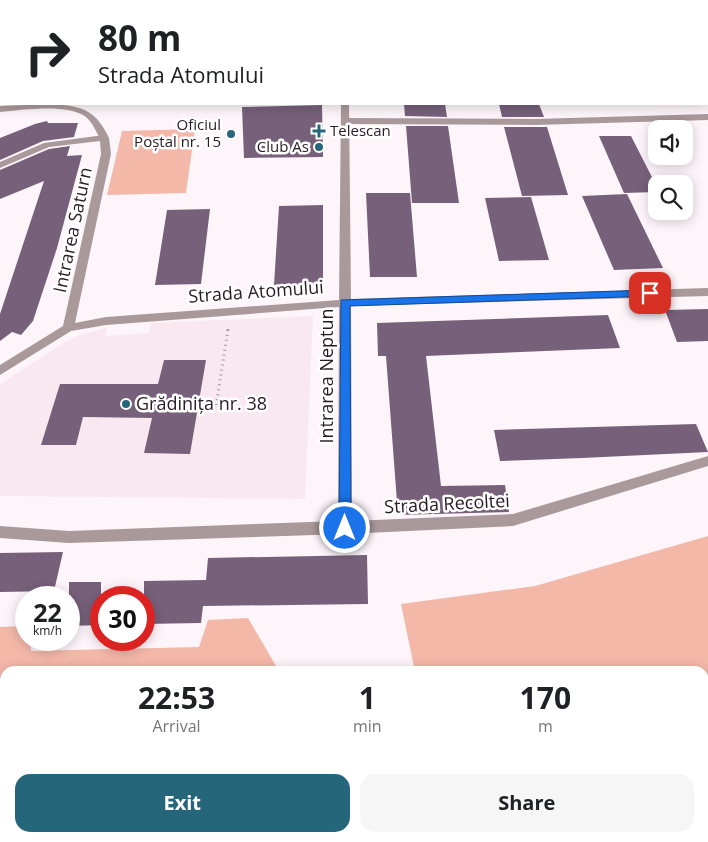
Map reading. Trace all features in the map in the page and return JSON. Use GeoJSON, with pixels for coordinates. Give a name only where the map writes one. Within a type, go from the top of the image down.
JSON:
{"type":"FeatureCollection","features":[{"type":"Feature","properties":{"kind":"street","name":"Intrarea Neptun"},"geometry":{"type":"LineString","coordinates":[[345,105],[345,528]]}},
{"type":"Feature","properties":{"kind":"street"},"geometry":{"type":"LineString","coordinates":[[0,109],[66,108],[83,112],[99,126],[104,138],[47,145],[0,165]]}},
{"type":"Feature","properties":{"kind":"street"},"geometry":{"type":"LineString","coordinates":[[345,121],[535,122],[708,117]]}},
{"type":"Feature","properties":{"kind":"street","name":"Intrarea Saturn"},"geometry":{"type":"LineString","coordinates":[[68,328],[106,154],[104,138]]}},
{"type":"Feature","properties":{"kind":"street","name":"Strada Atomului"},"geometry":{"type":"LineString","coordinates":[[0,371],[68,328],[106,321],[345,303],[708,292]]}},
{"type":"Feature","properties":{"kind":"street","name":"Strada Recoltei"},"geometry":{"type":"LineString","coordinates":[[0,532],[69,537],[345,528],[513,520],[708,461]]}},
{"type":"Feature","properties":{"kind":"path"},"geometry":{"type":"LineString","coordinates":[[198,408],[216,407],[229,320]]}},
{"type":"Feature","properties":{"kind":"shaded area"},"geometry":{"type":"Polygon","coordinates":[[[195,129],[186,193],[107,195],[122,131],[195,129]]]}},
{"type":"Feature","properties":{"kind":"shaded area"},"geometry":{"type":"Polygon","coordinates":[[[313,316],[305,499],[0,496],[0,384],[62,344],[77,336],[108,327],[105,336],[149,333],[151,323],[313,316]]]}},
{"type":"Feature","properties":{"kind":"shaded area"},"geometry":{"type":"Polygon","coordinates":[[[708,536],[708,666],[414,666],[401,604],[535,586],[708,536]]]}},
{"type":"Feature","properties":{"kind":"shaded area"},"geometry":{"type":"Polygon","coordinates":[[[248,618],[276,666],[0,666],[0,627],[15,626],[15,651],[155,651],[155,648],[199,647],[208,620],[248,618]]]}},
{"type":"Feature","properties":{"kind":"building"},"geometry":{"type":"Polygon","coordinates":[[[322,105],[323,157],[244,158],[242,107],[322,105]]]}},
{"type":"Feature","properties":{"kind":"building"},"geometry":{"type":"Polygon","coordinates":[[[404,105],[445,105],[447,117],[405,116],[404,105]]]}},
{"type":"Feature","properties":{"kind":"building"},"geometry":{"type":"Polygon","coordinates":[[[499,105],[539,105],[544,117],[502,117],[499,105]]]}},
{"type":"Feature","properties":{"kind":"building"},"geometry":{"type":"Polygon","coordinates":[[[47,121],[48,123],[78,123],[74,137],[43,141],[0,160],[0,138],[47,121]]]}},
{"type":"Feature","properties":{"kind":"building"},"geometry":{"type":"Polygon","coordinates":[[[406,126],[448,126],[459,203],[412,203],[406,126]]]}},
{"type":"Feature","properties":{"kind":"building"},"geometry":{"type":"Polygon","coordinates":[[[504,127],[547,127],[568,195],[522,196],[504,127]]]}},
{"type":"Feature","properties":{"kind":"building"},"geometry":{"type":"Polygon","coordinates":[[[599,136],[631,136],[651,175],[648,175],[648,192],[624,193],[599,136]]]}},
{"type":"Feature","properties":{"kind":"building"},"geometry":{"type":"Polygon","coordinates":[[[70,146],[67,156],[82,155],[57,248],[33,321],[21,335],[12,332],[0,341],[0,314],[44,181],[0,199],[0,170],[49,149],[70,146]]]}},
{"type":"Feature","properties":{"kind":"building"},"geometry":{"type":"Polygon","coordinates":[[[366,193],[410,193],[417,277],[370,277],[366,193]]]}},
{"type":"Feature","properties":{"kind":"building"},"geometry":{"type":"Polygon","coordinates":[[[627,194],[663,268],[614,270],[582,196],[627,194]]]}},
{"type":"Feature","properties":{"kind":"building"},"geometry":{"type":"Polygon","coordinates":[[[531,197],[549,260],[499,261],[485,198],[531,197]]]}},
{"type":"Feature","properties":{"kind":"building"},"geometry":{"type":"Polygon","coordinates":[[[323,205],[323,285],[274,285],[279,206],[323,205]]]}},
{"type":"Feature","properties":{"kind":"building"},"geometry":{"type":"Polygon","coordinates":[[[210,209],[201,284],[155,285],[167,210],[210,209]]]}},
{"type":"Feature","properties":{"kind":"building"},"geometry":{"type":"Polygon","coordinates":[[[708,309],[708,341],[677,342],[665,310],[708,309]]]}},
{"type":"Feature","properties":{"kind":"building"},"geometry":{"type":"Polygon","coordinates":[[[608,315],[620,348],[426,356],[441,486],[505,485],[509,512],[398,515],[386,356],[378,356],[377,323],[608,315]]]}},
{"type":"Feature","properties":{"kind":"building","name":"Grădinița nr. 38"},"geometry":{"type":"Polygon","coordinates":[[[164,360],[206,360],[190,454],[144,453],[152,418],[83,417],[76,445],[41,445],[60,384],[158,384],[164,360]]]}},
{"type":"Feature","properties":{"kind":"building"},"geometry":{"type":"Polygon","coordinates":[[[696,424],[708,452],[500,461],[494,430],[696,424]]]}},
{"type":"Feature","properties":{"kind":"building"},"geometry":{"type":"Polygon","coordinates":[[[63,552],[55,586],[15,586],[15,592],[0,592],[0,553],[63,552]]]}},
{"type":"Feature","properties":{"kind":"building"},"geometry":{"type":"Polygon","coordinates":[[[367,555],[368,604],[203,606],[201,623],[155,624],[155,586],[144,586],[144,581],[206,580],[208,558],[367,555]]]}},
{"type":"Feature","properties":{"kind":"building"},"geometry":{"type":"Polygon","coordinates":[[[69,582],[101,582],[101,586],[90,586],[90,625],[80,626],[80,586],[69,586],[69,582]]]}},
{"type":"Feature","properties":{"kind":"place","name":"Telescan"},"geometry":{"type":"Point","coordinates":[319,131]}},
{"type":"Feature","properties":{"kind":"place","name":"Oficiul Poștal nr. 15"},"geometry":{"type":"Point","coordinates":[231,134]}},
{"type":"Feature","properties":{"kind":"place","name":"Club As"},"geometry":{"type":"Point","coordinates":[319,147]}},
{"type":"Feature","properties":{"kind":"place","name":"Grădinița nr. 38"},"geometry":{"type":"Point","coordinates":[126,404]}},
{"type":"Feature","properties":{"kind":"route"},"geometry":{"type":"LineString","coordinates":[[345,528],[345,303],[650,293]]}}]}
